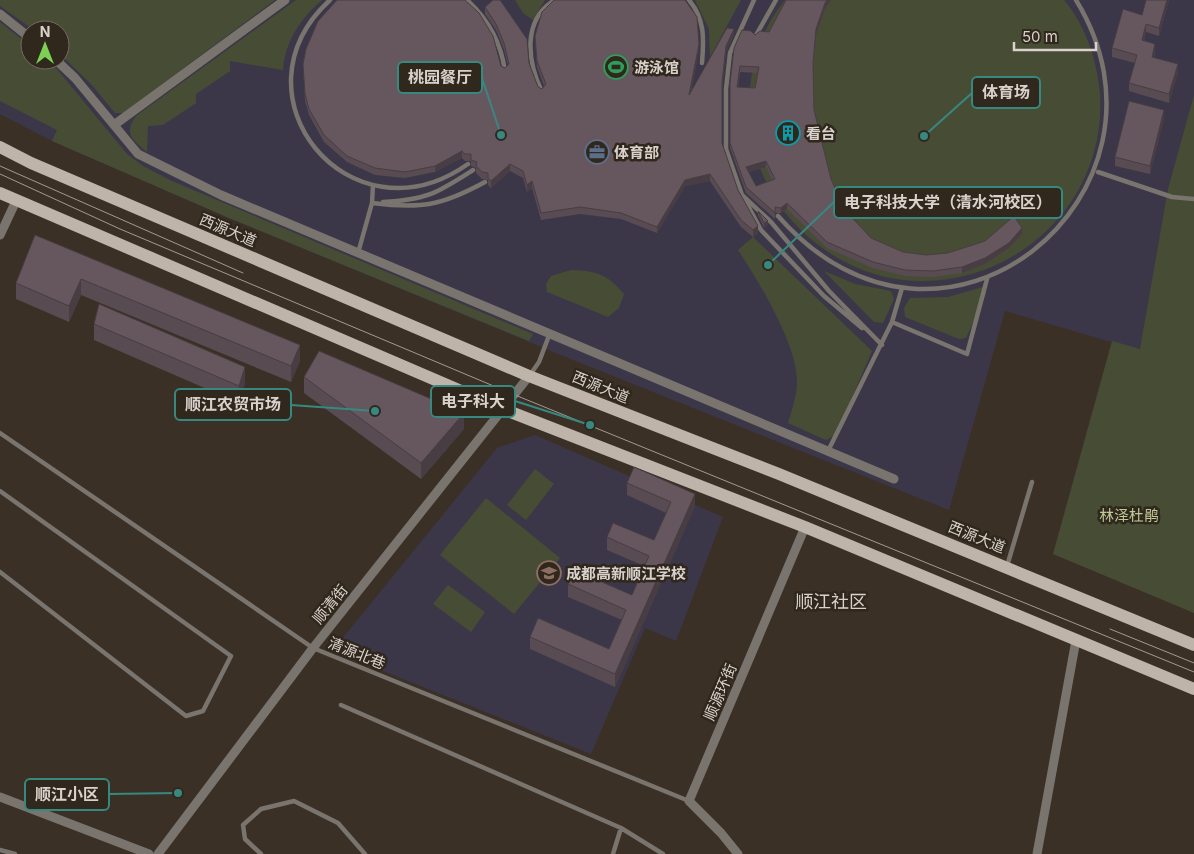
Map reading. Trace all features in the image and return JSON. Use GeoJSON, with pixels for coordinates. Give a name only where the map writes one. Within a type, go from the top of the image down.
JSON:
{"type":"FeatureCollection","features":[{"type":"Feature","properties":{"kind":"main road","name":"西源大道"},"geometry":{"type":"LineString","coordinates":[[0,147],[57,174],[530,376],[1007,567],[1194,646]]}},
{"type":"Feature","properties":{"kind":"main road"},"geometry":{"type":"LineString","coordinates":[[0,193],[503,409],[805,527],[1194,689]]}},
{"type":"Feature","properties":{"kind":"street"},"geometry":{"type":"LineString","coordinates":[[114,125],[285,0]]}},
{"type":"Feature","properties":{"kind":"street"},"geometry":{"type":"LineString","coordinates":[[0,14],[20,30]]}},
{"type":"Feature","properties":{"kind":"street"},"geometry":{"type":"LineString","coordinates":[[67,70],[138,154],[156,165],[358,253],[894,479]]}},
{"type":"Feature","properties":{"kind":"street"},"geometry":{"type":"LineString","coordinates":[[0,235],[16,201]]}},
{"type":"Feature","properties":{"kind":"street","name":"顺清街"},"geometry":{"type":"LineString","coordinates":[[158,854],[313,648],[530,376]]}},
{"type":"Feature","properties":{"kind":"street","name":"顺源环街"},"geometry":{"type":"LineString","coordinates":[[688,801],[805,527]]}},
{"type":"Feature","properties":{"kind":"street"},"geometry":{"type":"LineString","coordinates":[[1037,854],[1076,640]]}},
{"type":"Feature","properties":{"kind":"street"},"geometry":{"type":"LineString","coordinates":[[0,797],[149,854]]}},
{"type":"Feature","properties":{"kind":"street"},"geometry":{"type":"LineString","coordinates":[[688,801],[721,833],[738,854]]}},
{"type":"Feature","properties":{"kind":"lane"},"geometry":{"type":"LineString","coordinates":[[330,0],[313,17],[296,50],[291,86],[295,110],[308,140],[328,162],[354,178],[373,185],[393,188],[423,186],[446,177],[468,164]]}},
{"type":"Feature","properties":{"kind":"lane"},"geometry":{"type":"LineString","coordinates":[[467,0],[492,29],[506,63],[505,71]]}},
{"type":"Feature","properties":{"kind":"lane"},"geometry":{"type":"LineString","coordinates":[[542,92],[534,77],[529,61],[529,40],[540,14],[555,0]]}},
{"type":"Feature","properties":{"kind":"lane"},"geometry":{"type":"LineString","coordinates":[[689,0],[697,9],[703,28],[702,63]]}},
{"type":"Feature","properties":{"kind":"lane"},"geometry":{"type":"LineString","coordinates":[[754,0],[730,53],[726,90],[726,150],[742,195],[761,230],[824,296],[882,345]]}},
{"type":"Feature","properties":{"kind":"lane"},"geometry":{"type":"LineString","coordinates":[[755,37],[776,0]]}},
{"type":"Feature","properties":{"kind":"lane"},"geometry":{"type":"LineString","coordinates":[[1076,0],[1087,18],[1103,55],[1110,104]]}},
{"type":"Feature","properties":{"kind":"lane"},"geometry":{"type":"LineString","coordinates":[[1094,181],[1104,153],[1109,124]]}},
{"type":"Feature","properties":{"kind":"lane"},"geometry":{"type":"LineString","coordinates":[[372,202],[416,200],[430,195],[473,170]]}},
{"type":"Feature","properties":{"kind":"lane"},"geometry":{"type":"LineString","coordinates":[[1098,172],[1172,197],[1194,199]]}},
{"type":"Feature","properties":{"kind":"lane"},"geometry":{"type":"LineString","coordinates":[[372,202],[407,207],[433,205],[461,195],[485,182]]}},
{"type":"Feature","properties":{"kind":"lane"},"geometry":{"type":"LineString","coordinates":[[358,253],[372,202],[373,185]]}},
{"type":"Feature","properties":{"kind":"lane"},"geometry":{"type":"LineString","coordinates":[[1074,215],[1090,190]]}},
{"type":"Feature","properties":{"kind":"lane"},"geometry":{"type":"LineString","coordinates":[[742,195],[771,222],[829,291],[882,345]]}},
{"type":"Feature","properties":{"kind":"lane"},"geometry":{"type":"LineString","coordinates":[[778,216],[793,233],[825,260],[862,278],[902,288],[940,289],[987,279],[1023,262],[1054,238]]}},
{"type":"Feature","properties":{"kind":"lane"},"geometry":{"type":"LineString","coordinates":[[892,322],[967,354],[987,279]]}},
{"type":"Feature","properties":{"kind":"lane"},"geometry":{"type":"LineString","coordinates":[[828,451],[882,345],[892,322],[902,288]]}},
{"type":"Feature","properties":{"kind":"lane"},"geometry":{"type":"LineString","coordinates":[[530,376],[539,362],[550,334]]}},
{"type":"Feature","properties":{"kind":"lane","name":"清源北巷"},"geometry":{"type":"LineString","coordinates":[[0,433],[313,648],[688,801]]}},
{"type":"Feature","properties":{"kind":"lane"},"geometry":{"type":"LineString","coordinates":[[1007,567],[1032,482]]}},
{"type":"Feature","properties":{"kind":"lane"},"geometry":{"type":"LineString","coordinates":[[0,491],[231,656],[203,711],[186,716],[0,572]]}},
{"type":"Feature","properties":{"kind":"lane"},"geometry":{"type":"LineString","coordinates":[[342,705],[621,828],[663,854]]}},
{"type":"Feature","properties":{"kind":"lane"},"geometry":{"type":"LineString","coordinates":[[261,854],[245,840],[243,825],[261,809],[294,801],[338,823],[365,854]]}},
{"type":"Feature","properties":{"kind":"lane"},"geometry":{"type":"LineString","coordinates":[[613,854],[621,828]]}},
{"type":"Feature","properties":{"kind":"lane"},"geometry":{"type":"LineString","coordinates":[[0,850],[14,854]]}},
{"type":"Feature","properties":{"kind":"shaded area"},"geometry":{"type":"Polygon","coordinates":[[[0,0],[1194,0],[1194,366],[1005,311],[949,510],[568,358],[229,218],[52,141],[0,114],[0,0]]]}},
{"type":"Feature","properties":{"kind":"shaded area","name":"成都高新顺江学校"},"geometry":{"type":"Polygon","coordinates":[[[535,435],[723,517],[676,641],[645,628],[591,754],[348,657],[338,644],[497,448],[535,435]]]}},
{"type":"Feature","properties":{"kind":"green space"},"geometry":{"type":"Polygon","coordinates":[[[0,0],[275,0],[123,113],[115,113],[91,84],[70,64],[70,20],[20,20],[0,6],[0,0]]]}},
{"type":"Feature","properties":{"kind":"green space"},"geometry":{"type":"Polygon","coordinates":[[[296,0],[322,0],[307,14],[295,31],[287,49],[283,70],[230,61],[230,71],[196,94],[196,103],[163,125],[148,126],[147,152],[134,140],[131,136],[130,128],[136,116],[296,0]]]}},
{"type":"Feature","properties":{"kind":"green space"},"geometry":{"type":"Polygon","coordinates":[[[515,0],[545,0],[533,20],[523,13],[515,0]]]}},
{"type":"Feature","properties":{"kind":"green space"},"geometry":{"type":"Polygon","coordinates":[[[695,0],[741,0],[710,57],[709,29],[695,0]]]}},
{"type":"Feature","properties":{"kind":"green space"},"geometry":{"type":"Polygon","coordinates":[[[785,0],[1064,0],[1072,10],[1089,44],[1100,94],[1095,147],[1076,193],[1046,231],[1006,260],[961,277],[913,281],[864,270],[817,244],[795,224],[777,202],[758,162],[751,129],[750,90],[757,51],[773,16],[785,0]]]}},
{"type":"Feature","properties":{"kind":"green space"},"geometry":{"type":"Polygon","coordinates":[[[0,22],[20,38],[20,70],[58,70],[127,154],[143,166],[172,181],[533,334],[529,341],[229,218],[52,141],[57,130],[0,101],[0,22]]]}},
{"type":"Feature","properties":{"kind":"green space","name":"林泽杜鹃"},"geometry":{"type":"Polygon","coordinates":[[[1194,95],[1194,613],[1053,554],[1112,341],[1140,349],[1168,189],[1194,95]]]}},
{"type":"Feature","properties":{"kind":"green space"},"geometry":{"type":"Polygon","coordinates":[[[753,237],[872,351],[836,435],[826,440],[788,423],[796,392],[796,367],[784,332],[756,278],[738,250],[753,237]]]}},
{"type":"Feature","properties":{"kind":"green space"},"geometry":{"type":"Polygon","coordinates":[[[571,270],[588,271],[607,278],[624,294],[619,308],[608,317],[547,292],[546,284],[551,276],[571,270]]]}},
{"type":"Feature","properties":{"kind":"green space"},"geometry":{"type":"Polygon","coordinates":[[[824,271],[855,284],[891,291],[894,299],[883,323],[874,322],[824,271]]]}},
{"type":"Feature","properties":{"kind":"green space"},"geometry":{"type":"Polygon","coordinates":[[[983,287],[986,294],[966,338],[959,339],[905,317],[904,308],[910,298],[948,297],[983,287]]]}},
{"type":"Feature","properties":{"kind":"green space"},"geometry":{"type":"Polygon","coordinates":[[[535,469],[554,484],[526,520],[507,505],[535,469]]]}},
{"type":"Feature","properties":{"kind":"green space"},"geometry":{"type":"Polygon","coordinates":[[[486,498],[560,558],[514,614],[440,555],[486,498]]]}},
{"type":"Feature","properties":{"kind":"green space"},"geometry":{"type":"Polygon","coordinates":[[[448,585],[485,612],[471,632],[433,604],[448,585]]]}},
{"type":"Feature","properties":{"kind":"building"},"geometry":{"type":"Polygon","coordinates":[[[337,0],[465,0],[479,13],[493,36],[501,66],[505,68],[509,64],[504,43],[496,24],[485,7],[493,0],[500,0],[527,39],[529,63],[538,87],[542,89],[546,84],[537,61],[535,36],[542,12],[554,0],[685,0],[697,17],[699,44],[689,95],[727,28],[734,29],[726,46],[722,82],[722,143],[738,190],[758,226],[753,230],[741,220],[710,174],[685,180],[657,227],[621,213],[580,207],[541,213],[532,181],[527,185],[523,171],[510,164],[491,181],[488,178],[488,173],[482,172],[476,166],[477,162],[471,160],[471,154],[465,154],[462,151],[435,166],[405,172],[375,168],[347,156],[324,135],[309,109],[305,94],[303,64],[306,49],[318,21],[337,0]]]}},
{"type":"Feature","properties":{"kind":"building","name":"看台"},"geometry":{"type":"Polygon","coordinates":[[[786,0],[827,0],[816,29],[813,63],[814,110],[831,179],[844,209],[871,238],[903,252],[926,255],[948,253],[985,241],[1014,216],[1022,228],[1009,243],[985,258],[962,267],[933,271],[905,270],[873,262],[827,242],[787,203],[781,208],[775,207],[775,213],[746,187],[730,143],[730,83],[734,48],[742,30],[751,31],[755,35],[760,31],[769,32],[786,0]],[[740,66],[737,87],[755,88],[759,67],[740,66]],[[766,161],[746,167],[756,186],[775,179],[766,161]]]}},
{"type":"Feature","properties":{"kind":"building"},"geometry":{"type":"Polygon","coordinates":[[[1146,0],[1167,0],[1159,28],[1146,24],[1142,40],[1155,44],[1152,57],[1178,64],[1169,94],[1129,83],[1137,55],[1112,48],[1123,9],[1142,15],[1146,0]]]}},
{"type":"Feature","properties":{"kind":"building"},"geometry":{"type":"Polygon","coordinates":[[[1129,101],[1164,110],[1150,166],[1115,157],[1129,101]]]}},
{"type":"Feature","properties":{"kind":"building"},"geometry":{"type":"Polygon","coordinates":[[[758,211],[768,221],[764,223],[758,211]]]}},
{"type":"Feature","properties":{"kind":"building"},"geometry":{"type":"Polygon","coordinates":[[[35,235],[300,345],[291,366],[81,279],[69,306],[16,283],[35,235]]]}},
{"type":"Feature","properties":{"kind":"building"},"geometry":{"type":"Polygon","coordinates":[[[99,304],[245,367],[239,386],[94,324],[99,304]]]}},
{"type":"Feature","properties":{"kind":"building"},"geometry":{"type":"Polygon","coordinates":[[[319,351],[464,413],[421,463],[304,377],[319,351]]]}},
{"type":"Feature","properties":{"kind":"building"},"geometry":{"type":"Polygon","coordinates":[[[634,467],[695,494],[615,674],[530,637],[538,618],[609,649],[626,610],[568,584],[574,570],[632,595],[649,556],[607,537],[613,523],[654,540],[671,502],[627,483],[634,467]]]}},
{"type":"Feature","properties":{"kind":"tram line"},"geometry":{"type":"LineString","coordinates":[[0,166],[243,273]]}},
{"type":"Feature","properties":{"kind":"tram line"},"geometry":{"type":"LineString","coordinates":[[0,174],[120,229],[515,395],[1194,672]]}},
{"type":"Feature","properties":{"kind":"tram line"},"geometry":{"type":"LineString","coordinates":[[1110,629],[1194,663]]}},
{"type":"Feature","properties":{"kind":"place","name":"游泳馆"},"geometry":{"type":"Point","coordinates":[616,67]}},
{"type":"Feature","properties":{"kind":"place","name":"看台"},"geometry":{"type":"Point","coordinates":[788,133]}},
{"type":"Feature","properties":{"kind":"place","name":"桃园餐厅"},"geometry":{"type":"Point","coordinates":[501,135]}},
{"type":"Feature","properties":{"kind":"place","name":"体育场"},"geometry":{"type":"Point","coordinates":[924,136]}},
{"type":"Feature","properties":{"kind":"place","name":"体育部"},"geometry":{"type":"Point","coordinates":[597,152]}},
{"type":"Feature","properties":{"kind":"place","name":"电子科技大学（清水河校区）"},"geometry":{"type":"Point","coordinates":[768,265]}},
{"type":"Feature","properties":{"kind":"place","name":"顺江农贸市场"},"geometry":{"type":"Point","coordinates":[375,411]}},
{"type":"Feature","properties":{"kind":"place","name":"电子科大"},"geometry":{"type":"Point","coordinates":[590,425]}},
{"type":"Feature","properties":{"kind":"place","name":"成都高新顺江学校"},"geometry":{"type":"Point","coordinates":[549,573]}},
{"type":"Feature","properties":{"kind":"place","name":"顺江小区"},"geometry":{"type":"Point","coordinates":[178,793]}},
{"type":"Feature","properties":{"kind":"district","name":"顺江社区"},"geometry":{"type":"Point","coordinates":[831,601]}}]}
